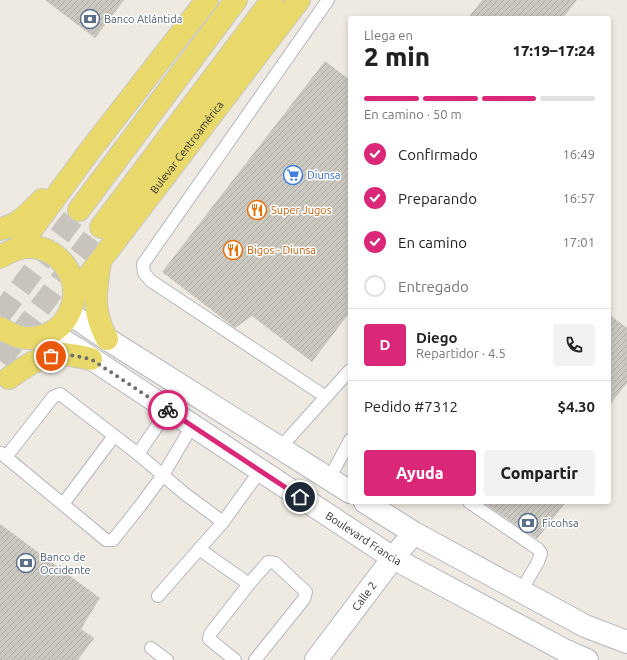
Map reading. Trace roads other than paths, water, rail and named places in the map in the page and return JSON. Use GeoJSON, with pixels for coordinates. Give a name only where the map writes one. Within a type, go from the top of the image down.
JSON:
{"type":"FeatureCollection","features":[{"type":"Feature","properties":{"kind":"main road"},"geometry":{"type":"LineString","coordinates":[[6,252],[88,154],[207,0]]}},
{"type":"Feature","properties":{"kind":"main road"},"geometry":{"type":"LineString","coordinates":[[79,210],[236,0]]}},
{"type":"Feature","properties":{"kind":"main road","name":"Bulevar Centroamérica"},"geometry":{"type":"LineString","coordinates":[[101,227],[272,0]]}},
{"type":"Feature","properties":{"kind":"main road","name":"Bulevar Centroamérica"},"geometry":{"type":"LineString","coordinates":[[45,335],[58,328],[65,322],[72,304],[100,260],[299,0]]}},
{"type":"Feature","properties":{"kind":"main road"},"geometry":{"type":"LineString","coordinates":[[0,229],[12,226],[21,220],[88,154]]}},
{"type":"Feature","properties":{"kind":"main road"},"geometry":{"type":"LineString","coordinates":[[6,252],[32,247],[46,250],[58,258],[67,268],[73,282],[72,304]]}},
{"type":"Feature","properties":{"kind":"main road"},"geometry":{"type":"LineString","coordinates":[[100,260],[95,302],[98,319],[107,338]]}},
{"type":"Feature","properties":{"kind":"main road"},"geometry":{"type":"LineString","coordinates":[[0,328],[11,335],[25,338],[45,335]]}},
{"type":"Feature","properties":{"kind":"main road"},"geometry":{"type":"LineString","coordinates":[[4,383],[45,335]]}},
{"type":"Feature","properties":{"kind":"main road"},"geometry":{"type":"LineString","coordinates":[[4,383],[37,360],[51,356],[64,354],[91,359]]}},
{"type":"Feature","properties":{"kind":"street"},"geometry":{"type":"LineString","coordinates":[[72,304],[107,338],[348,491]]}},
{"type":"Feature","properties":{"kind":"street","name":"Boulevard Francia"},"geometry":{"type":"LineString","coordinates":[[45,335],[91,359],[393,558],[561,655],[587,660]]}},
{"type":"Feature","properties":{"kind":"street"},"geometry":{"type":"LineString","coordinates":[[368,504],[414,533],[585,626],[627,642]]}},
{"type":"Feature","properties":{"kind":"street","name":"Calle 2"},"geometry":{"type":"LineString","coordinates":[[316,660],[393,558],[414,533]]}},
{"type":"Feature","properties":{"kind":"lane"},"geometry":{"type":"LineString","coordinates":[[326,397],[151,281],[144,273],[143,264],[328,0]]}},
{"type":"Feature","properties":{"kind":"lane"},"geometry":{"type":"LineString","coordinates":[[280,448],[348,372]]}},
{"type":"Feature","properties":{"kind":"lane"},"geometry":{"type":"LineString","coordinates":[[192,426],[163,475],[113,540],[106,540],[3,455],[53,397],[60,394],[138,454],[163,475],[185,494],[223,522]]}},
{"type":"Feature","properties":{"kind":"lane"},"geometry":{"type":"LineString","coordinates":[[138,454],[168,410]]}},
{"type":"Feature","properties":{"kind":"lane"},"geometry":{"type":"LineString","coordinates":[[62,504],[114,436]]}},
{"type":"Feature","properties":{"kind":"lane"},"geometry":{"type":"LineString","coordinates":[[329,479],[348,444]]}},
{"type":"Feature","properties":{"kind":"lane"},"geometry":{"type":"LineString","coordinates":[[158,596],[223,522],[260,471]]}},
{"type":"Feature","properties":{"kind":"lane"},"geometry":{"type":"LineString","coordinates":[[472,504],[538,549],[541,553],[538,562],[521,591]]}},
{"type":"Feature","properties":{"kind":"lane"},"geometry":{"type":"LineString","coordinates":[[199,549],[249,584]]}},
{"type":"Feature","properties":{"kind":"lane"},"geometry":{"type":"LineString","coordinates":[[235,660],[209,639],[210,634],[268,562],[275,563],[306,592],[304,599],[255,660]]}},
{"type":"Feature","properties":{"kind":"lane"},"geometry":{"type":"LineString","coordinates":[[151,648],[167,660]]}},
{"type":"Feature","properties":{"kind":"tunnel"},"geometry":{"type":"LineString","coordinates":[[0,315],[79,210]]}},
{"type":"Feature","properties":{"kind":"tunnel"},"geometry":{"type":"LineString","coordinates":[[0,361],[101,227]]}},
{"type":"Feature","properties":{"kind":"place","name":"Banco Atlántida"},"geometry":{"type":"Point","coordinates":[90,19]}},
{"type":"Feature","properties":{"kind":"place","name":"Diunsa"},"geometry":{"type":"Point","coordinates":[293,175]}},
{"type":"Feature","properties":{"kind":"place","name":"Super Jugos"},"geometry":{"type":"Point","coordinates":[257,210]}},
{"type":"Feature","properties":{"kind":"place","name":"Bigos - Diunsa"},"geometry":{"type":"Point","coordinates":[233,250]}},
{"type":"Feature","properties":{"kind":"place","name":"Ficohsa"},"geometry":{"type":"Point","coordinates":[528,523]}},
{"type":"Feature","properties":{"kind":"place","name":"Banco de Occidente"},"geometry":{"type":"Point","coordinates":[26,563]}}]}
